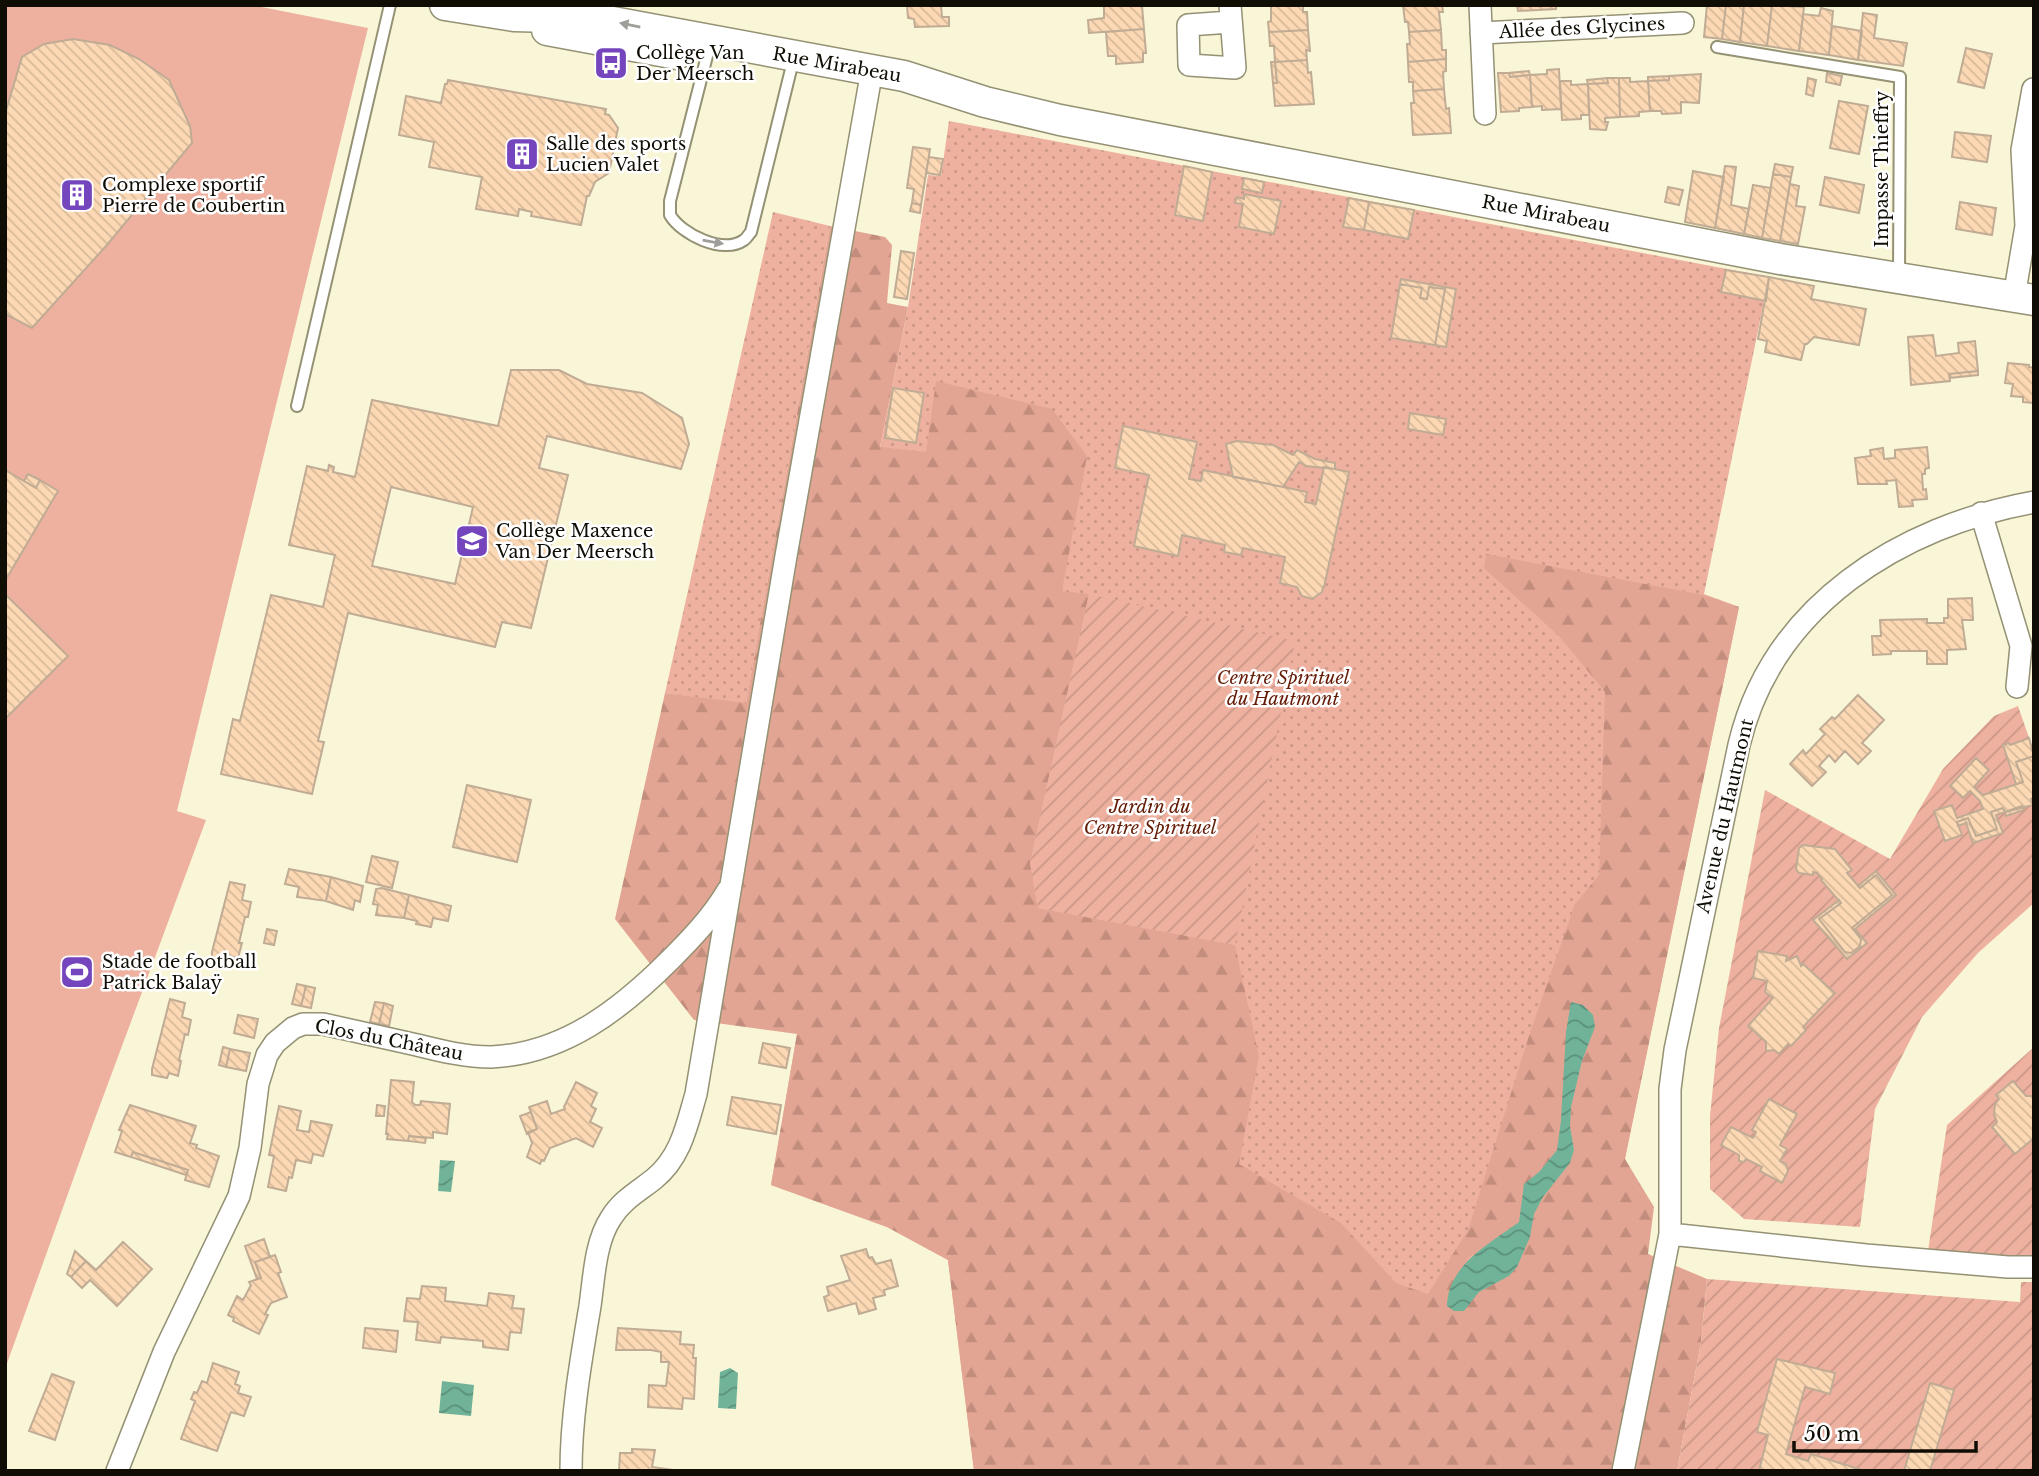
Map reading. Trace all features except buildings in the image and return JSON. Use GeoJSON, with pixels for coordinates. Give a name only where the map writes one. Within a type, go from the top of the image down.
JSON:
{"type":"FeatureCollection","features":[{"type":"Feature","properties":{"kind":"main road","name":"Rue Mirabeau"},"geometry":{"type":"LineString","coordinates":[[445,5],[547,30],[708,50],[871,80],[917,79],[985,102],[1060,120],[1769,257],[2024,298]]}},
{"type":"Feature","properties":{"kind":"street"},"geometry":{"type":"LineString","coordinates":[[1480,5],[1485,114]]}},
{"type":"Feature","properties":{"kind":"street","name":"Allée des Glycines"},"geometry":{"type":"LineString","coordinates":[[1481,33],[1683,23]]}},
{"type":"Feature","properties":{"kind":"street"},"geometry":{"type":"LineString","coordinates":[[571,1471],[580,1366],[604,1232],[624,1202],[668,1165],[684,1136],[696,1094],[791,530],[871,80]]}},
{"type":"Feature","properties":{"kind":"street"},"geometry":{"type":"LineString","coordinates":[[2024,298],[2026,226],[2022,150],[2033,89]]}},
{"type":"Feature","properties":{"kind":"street","name":"Avenue du Hautmont"},"geometry":{"type":"LineString","coordinates":[[1623,1471],[1670,1234],[1672,1071],[1739,745],[1760,682],[1792,634],[1858,573],[1911,541],[1949,524],[1982,513],[2034,502]]}},
{"type":"Feature","properties":{"kind":"street"},"geometry":{"type":"LineString","coordinates":[[1982,513],[2021,646],[2017,687]]}},
{"type":"Feature","properties":{"kind":"street","name":"Clos du Château"},"geometry":{"type":"LineString","coordinates":[[117,1471],[164,1352],[239,1196],[250,1148],[262,1067],[275,1043],[283,1035],[303,1024],[323,1024],[453,1053],[491,1057],[549,1045],[584,1030],[636,993],[701,927],[732,882]]}},
{"type":"Feature","properties":{"kind":"street"},"geometry":{"type":"LineString","coordinates":[[1670,1234],[1866,1255],[2034,1267]]}},
{"type":"Feature","properties":{"kind":"lane"},"geometry":{"type":"LineString","coordinates":[[297,406],[390,5]]}},
{"type":"Feature","properties":{"kind":"lane","name":"Impasse Thieffry"},"geometry":{"type":"LineString","coordinates":[[1717,47],[1900,77],[1899,279]]}},
{"type":"Feature","properties":{"kind":"lane"},"geometry":{"type":"LineString","coordinates":[[708,50],[670,201],[670,215],[683,231],[709,243],[734,244],[744,240],[751,232],[791,66]]}},
{"type":"Feature","properties":{"kind":"green space"},"geometry":{"type":"Polygon","coordinates":[[[5,5],[251,5],[368,28],[177,811],[206,820],[5,1369],[5,5]]]}},
{"type":"Feature","properties":{"kind":"green space","name":"Centre Spirituel du Hautmont"},"geometry":{"type":"Polygon","coordinates":[[[949,121],[1769,277],[1704,594],[1739,607],[1560,1471],[974,1471],[948,1260],[887,1227],[771,1185],[797,1034],[880,447],[908,307],[928,175],[941,176],[949,121]]]}},
{"type":"Feature","properties":{"kind":"green space"},"geometry":{"type":"Polygon","coordinates":[[[773,212],[830,226],[746,704],[665,693],[773,212]]]}},
{"type":"Feature","properties":{"kind":"green space"},"geometry":{"type":"Polygon","coordinates":[[[830,226],[885,237],[892,245],[887,303],[908,307],[880,447],[926,452],[936,381],[1052,409],[1087,456],[1062,591],[1089,594],[1030,863],[1038,908],[1235,945],[1259,1056],[1239,1164],[1341,1223],[1396,1283],[1428,1294],[1468,1230],[1529,1036],[1575,904],[1599,875],[1605,692],[1560,637],[1484,568],[1486,554],[1704,595],[1739,607],[1625,1159],[1654,1207],[1648,1254],[1707,1279],[1701,1342],[1677,1471],[974,1471],[948,1260],[887,1227],[771,1185],[797,1034],[694,1020],[615,919],[665,693],[746,703],[830,226]],[[1593,1015],[1561,1120],[1557,1150],[1539,1172],[1524,1184],[1519,1222],[1467,1259],[1479,1292],[1509,1276],[1530,1237],[1534,1214],[1543,1197],[1570,1163],[1574,1150],[1570,1126],[1571,1107],[1582,1061],[1595,1027],[1593,1015]]]}},
{"type":"Feature","properties":{"kind":"green space","name":"Jardin du Centre Spirituel"},"geometry":{"type":"Polygon","coordinates":[[[1089,594],[1295,641],[1235,945],[1038,908],[1030,863],[1089,594]]]}},
{"type":"Feature","properties":{"kind":"green space"},"geometry":{"type":"Polygon","coordinates":[[[2018,706],[2034,752],[2034,903],[1978,953],[1922,1017],[1875,1109],[1860,1227],[1744,1219],[1710,1189],[1710,1116],[1719,1028],[1765,790],[1890,859],[1943,769],[1994,716],[2018,706]]]}},
{"type":"Feature","properties":{"kind":"green space"},"geometry":{"type":"Polygon","coordinates":[[[2034,1047],[2034,1259],[1928,1251],[1947,1125],[2034,1047]]]}},
{"type":"Feature","properties":{"kind":"green space"},"geometry":{"type":"Polygon","coordinates":[[[1707,1279],[2020,1302],[2021,1282],[2034,1282],[2034,1471],[1677,1471],[1701,1342],[1707,1279]]]}},
{"type":"Feature","properties":{"kind":"water"},"geometry":{"type":"Polygon","coordinates":[[[1571,1002],[1583,1005],[1593,1015],[1595,1027],[1582,1061],[1571,1107],[1570,1126],[1574,1150],[1570,1163],[1543,1197],[1534,1214],[1530,1237],[1517,1267],[1509,1276],[1479,1292],[1464,1311],[1454,1311],[1447,1306],[1454,1279],[1462,1267],[1483,1247],[1519,1222],[1524,1184],[1539,1172],[1557,1150],[1566,1032],[1571,1002]]]}},
{"type":"Feature","properties":{"kind":"water"},"geometry":{"type":"Polygon","coordinates":[[[440,1160],[455,1161],[451,1192],[438,1191],[440,1160]]]}},
{"type":"Feature","properties":{"kind":"water"},"geometry":{"type":"Polygon","coordinates":[[[730,1368],[738,1373],[736,1409],[718,1408],[720,1372],[730,1368]]]}},
{"type":"Feature","properties":{"kind":"water"},"geometry":{"type":"Polygon","coordinates":[[[442,1381],[474,1385],[471,1416],[439,1413],[442,1381]]]}},
{"type":"Feature","properties":{"kind":"place","name":"Collège Van Der Meersch"},"geometry":{"type":"Point","coordinates":[611,63]}},
{"type":"Feature","properties":{"kind":"place","name":"Salle des sports Lucien Valet"},"geometry":{"type":"Point","coordinates":[522,154]}},
{"type":"Feature","properties":{"kind":"place","name":"Complexe sportif Pierre de Coubertin"},"geometry":{"type":"Point","coordinates":[77,195]}},
{"type":"Feature","properties":{"kind":"place","name":"Collège Maxence Van Der Meersch"},"geometry":{"type":"Point","coordinates":[472,541]}},
{"type":"Feature","properties":{"kind":"place","name":"Stade de football Patrick Balaÿ"},"geometry":{"type":"Point","coordinates":[77,972]}}]}
